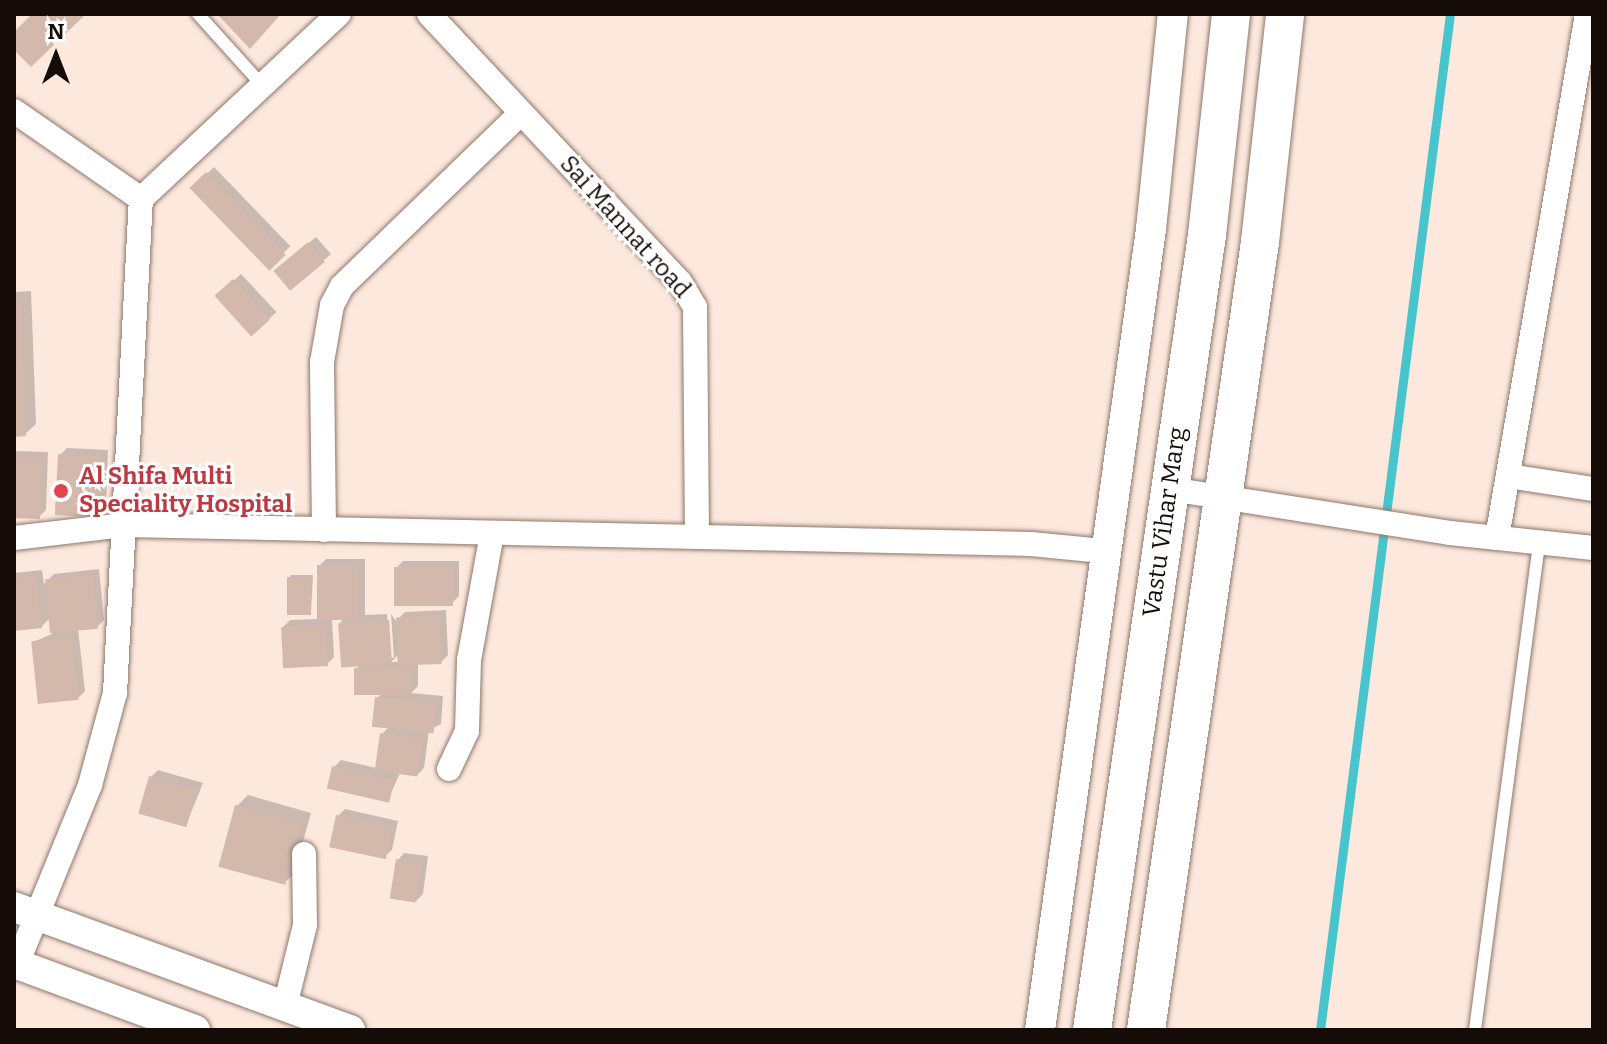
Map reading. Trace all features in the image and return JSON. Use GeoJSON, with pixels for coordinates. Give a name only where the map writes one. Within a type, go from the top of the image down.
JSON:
{"type":"FeatureCollection","features":[{"type":"Feature","properties":{"kind":"main road","name":"Vastu Vihar Marg"},"geometry":{"type":"LineString","coordinates":[[1092,1030],[1207,235],[1231,14]]}},
{"type":"Feature","properties":{"kind":"main road"},"geometry":{"type":"LineString","coordinates":[[1146,1030],[1260,242],[1285,14]]}},
{"type":"Feature","properties":{"kind":"street"},"geometry":{"type":"LineString","coordinates":[[195,1030],[15,964],[27,912],[106,740],[115,693],[141,199],[339,14]]}},
{"type":"Feature","properties":{"kind":"street","name":"Sai Mannat road"},"geometry":{"type":"LineString","coordinates":[[429,14],[680,282],[695,307],[697,537]]}},
{"type":"Feature","properties":{"kind":"street"},"geometry":{"type":"LineString","coordinates":[[1040,1030],[1103,551],[1151,229],[1173,14]]}},
{"type":"Feature","properties":{"kind":"street"},"geometry":{"type":"LineString","coordinates":[[1497,538],[1587,14]]}},
{"type":"Feature","properties":{"kind":"street"},"geometry":{"type":"LineString","coordinates":[[14,111],[141,199]]}},
{"type":"Feature","properties":{"kind":"street"},"geometry":{"type":"LineString","coordinates":[[324,530],[322,362],[332,305],[342,286],[521,113]]}},
{"type":"Feature","properties":{"kind":"street"},"geometry":{"type":"LineString","coordinates":[[1508,476],[1593,489]]}},
{"type":"Feature","properties":{"kind":"street"},"geometry":{"type":"LineString","coordinates":[[1170,489],[1450,533],[1593,548]]}},
{"type":"Feature","properties":{"kind":"street"},"geometry":{"type":"LineString","coordinates":[[14,538],[125,525],[1031,544],[1103,551]]}},
{"type":"Feature","properties":{"kind":"street"},"geometry":{"type":"LineString","coordinates":[[449,769],[467,731],[469,660],[492,533]]}},
{"type":"Feature","properties":{"kind":"street"},"geometry":{"type":"LineString","coordinates":[[285,1006],[305,925],[304,854]]}},
{"type":"Feature","properties":{"kind":"street"},"geometry":{"type":"LineString","coordinates":[[27,912],[350,1030]]}},
{"type":"Feature","properties":{"kind":"lane"},"geometry":{"type":"LineString","coordinates":[[198,14],[262,85]]}},
{"type":"Feature","properties":{"kind":"lane"},"geometry":{"type":"LineString","coordinates":[[1475,1030],[1539,544]]}},
{"type":"Feature","properties":{"kind":"building"},"geometry":{"type":"Polygon","coordinates":[[[32,14],[86,14],[31,67],[14,50],[14,32],[32,14]]]}},
{"type":"Feature","properties":{"kind":"building"},"geometry":{"type":"Polygon","coordinates":[[[217,14],[281,14],[250,49],[217,14]]]}},
{"type":"Feature","properties":{"kind":"building"},"geometry":{"type":"Polygon","coordinates":[[[206,172],[286,255],[269,271],[189,188],[206,172]]]}},
{"type":"Feature","properties":{"kind":"building"},"geometry":{"type":"Polygon","coordinates":[[[308,242],[325,262],[290,291],[274,271],[308,242]]]}},
{"type":"Feature","properties":{"kind":"building"},"geometry":{"type":"Polygon","coordinates":[[[233,279],[270,320],[251,337],[214,296],[233,279]]]}},
{"type":"Feature","properties":{"kind":"building"},"geometry":{"type":"Polygon","coordinates":[[[14,301],[21,301],[26,436],[14,437],[14,301]]]}},
{"type":"Feature","properties":{"kind":"building"},"geometry":{"type":"Polygon","coordinates":[[[58,454],[102,456],[99,517],[55,515],[58,454]]]}},
{"type":"Feature","properties":{"kind":"building"},"geometry":{"type":"Polygon","coordinates":[[[14,457],[42,458],[40,519],[14,518],[14,457]]]}},
{"type":"Feature","properties":{"kind":"building"},"geometry":{"type":"Polygon","coordinates":[[[317,565],[359,565],[359,620],[317,620],[317,565]]]}},
{"type":"Feature","properties":{"kind":"building"},"geometry":{"type":"Polygon","coordinates":[[[394,567],[453,567],[453,606],[394,606],[394,567]]]}},
{"type":"Feature","properties":{"kind":"building"},"geometry":{"type":"Polygon","coordinates":[[[36,575],[42,628],[14,631],[14,578],[36,575]]]}},
{"type":"Feature","properties":{"kind":"building"},"geometry":{"type":"Polygon","coordinates":[[[93,575],[98,629],[50,633],[45,579],[93,575]]]}},
{"type":"Feature","properties":{"kind":"building"},"geometry":{"type":"Polygon","coordinates":[[[287,577],[311,577],[311,615],[287,615],[287,577]]]}},
{"type":"Feature","properties":{"kind":"building"},"geometry":{"type":"Polygon","coordinates":[[[440,616],[442,664],[398,666],[396,618],[440,616]]]}},
{"type":"Feature","properties":{"kind":"building"},"geometry":{"type":"Polygon","coordinates":[[[389,620],[392,664],[341,667],[338,624],[389,620]]]}},
{"type":"Feature","properties":{"kind":"building"},"geometry":{"type":"Polygon","coordinates":[[[326,625],[328,666],[283,668],[281,627],[326,625]]]}},
{"type":"Feature","properties":{"kind":"building"},"geometry":{"type":"Polygon","coordinates":[[[72,637],[79,700],[38,704],[31,641],[72,637]]]}},
{"type":"Feature","properties":{"kind":"building"},"geometry":{"type":"Polygon","coordinates":[[[354,668],[412,668],[412,695],[354,695],[354,668]]]}},
{"type":"Feature","properties":{"kind":"building"},"geometry":{"type":"Polygon","coordinates":[[[375,697],[437,703],[434,733],[372,727],[375,697]]]}},
{"type":"Feature","properties":{"kind":"building"},"geometry":{"type":"Polygon","coordinates":[[[380,733],[423,739],[417,777],[375,771],[380,733]]]}},
{"type":"Feature","properties":{"kind":"building"},"geometry":{"type":"Polygon","coordinates":[[[332,766],[394,780],[389,803],[327,788],[332,766]]]}},
{"type":"Feature","properties":{"kind":"building"},"geometry":{"type":"Polygon","coordinates":[[[149,776],[197,790],[186,827],[138,813],[149,776]]]}},
{"type":"Feature","properties":{"kind":"building"},"geometry":{"type":"Polygon","coordinates":[[[235,805],[302,823],[285,885],[218,867],[235,805]]]}},
{"type":"Feature","properties":{"kind":"building"},"geometry":{"type":"Polygon","coordinates":[[[336,815],[393,827],[386,859],[329,847],[336,815]]]}},
{"type":"Feature","properties":{"kind":"building"},"geometry":{"type":"Polygon","coordinates":[[[396,859],[422,863],[415,903],[390,899],[396,859]]]}},
{"type":"Feature","properties":{"kind":"waterway"},"geometry":{"type":"LineString","coordinates":[[1320,1030],[1450,14]]}},
{"type":"Feature","properties":{"kind":"place","name":"Al Shifa Multi Speciality Hospital"},"geometry":{"type":"Point","coordinates":[61,491]}}]}
